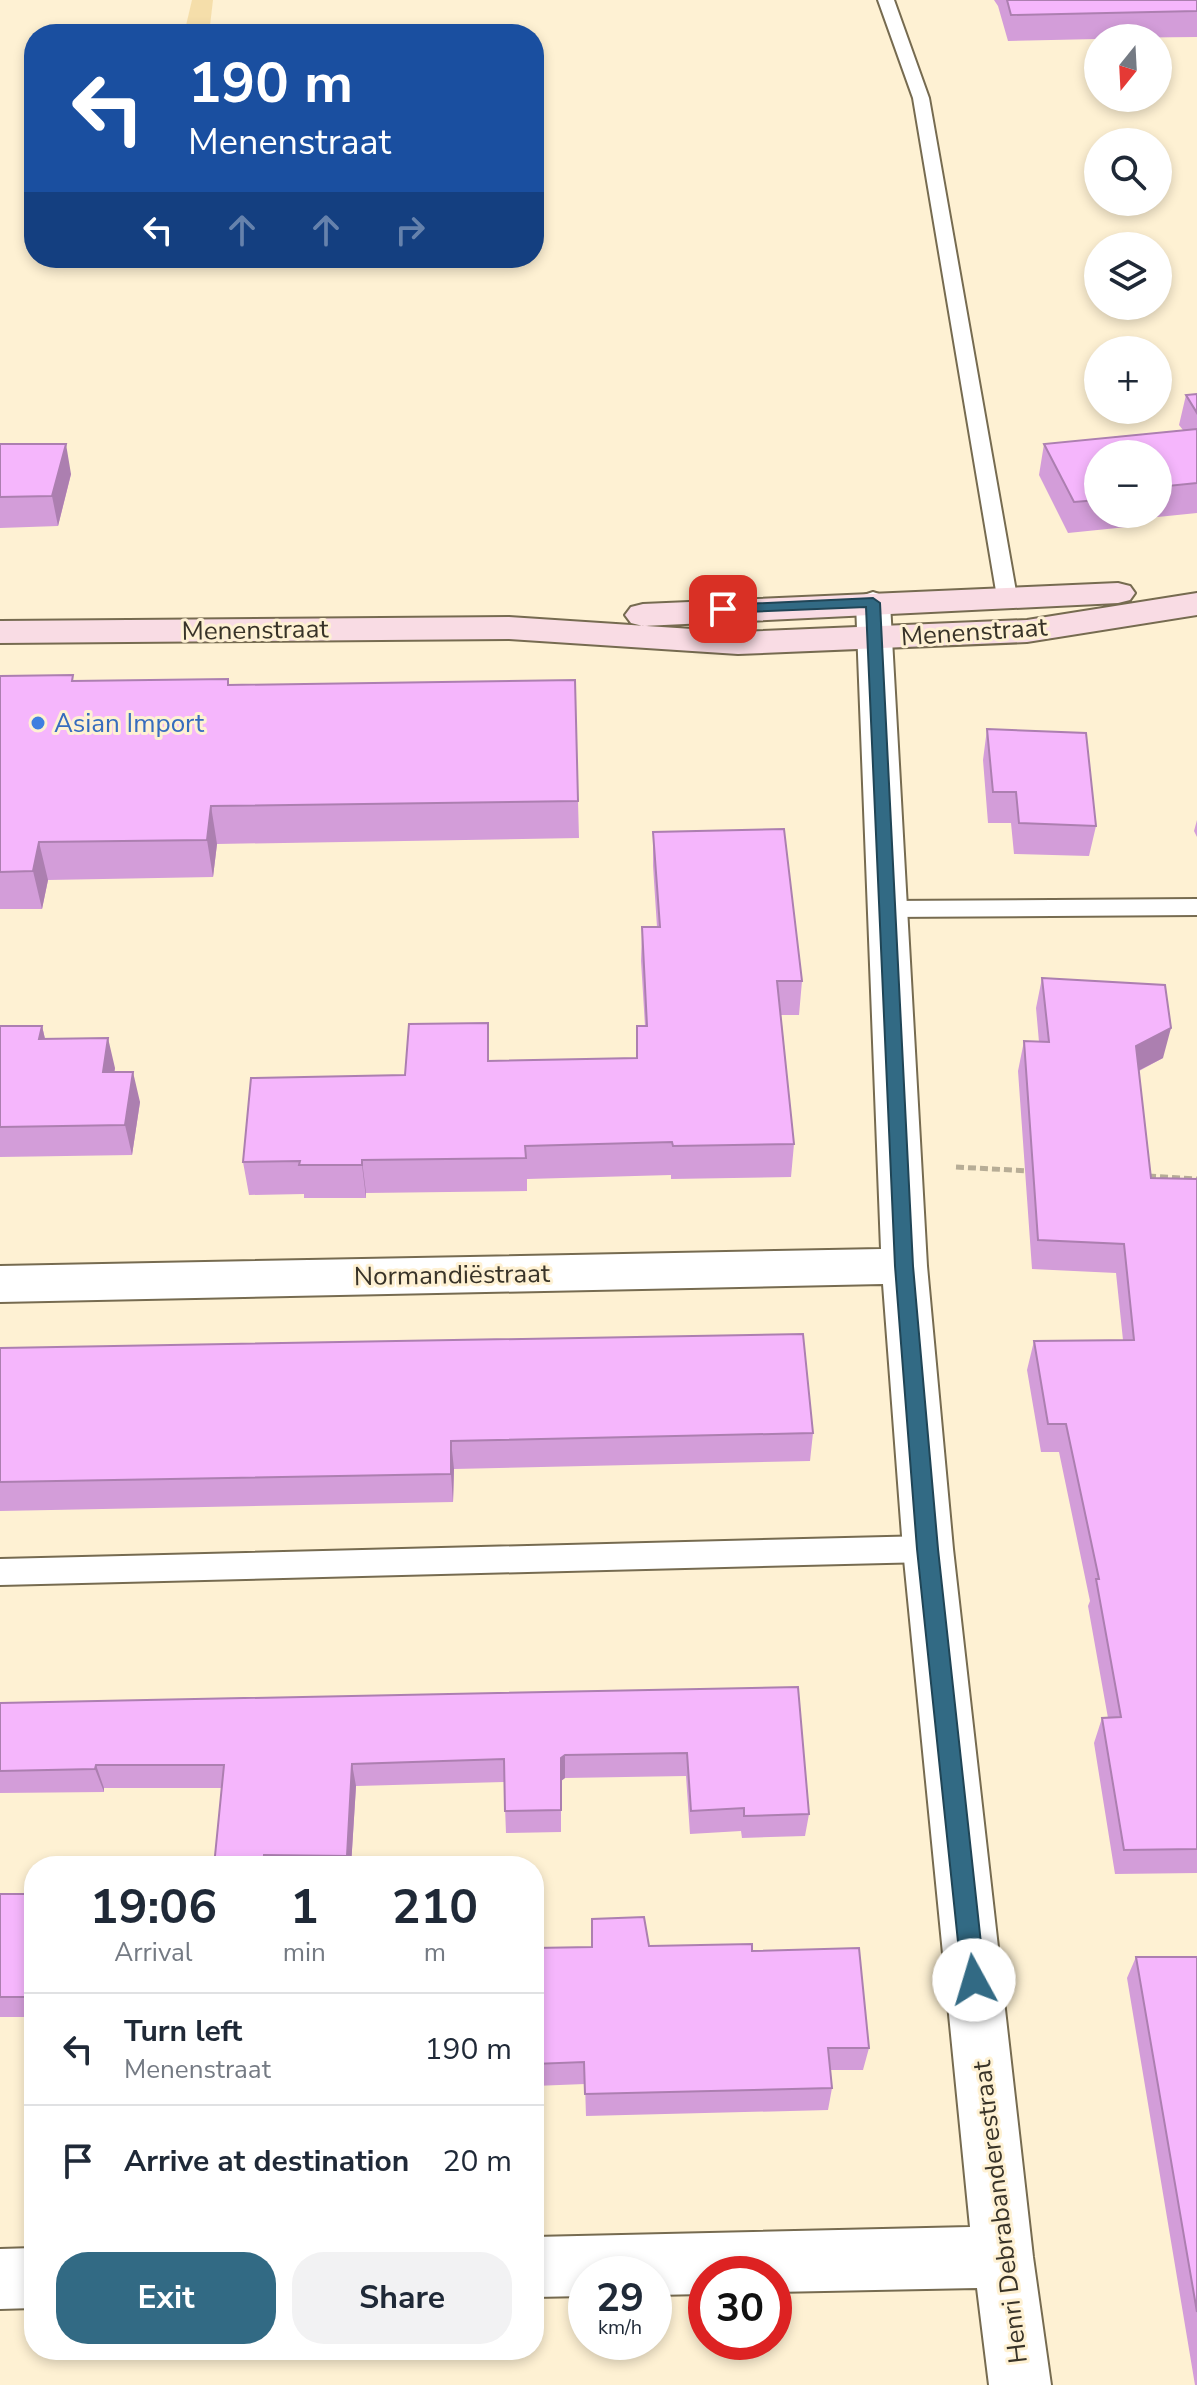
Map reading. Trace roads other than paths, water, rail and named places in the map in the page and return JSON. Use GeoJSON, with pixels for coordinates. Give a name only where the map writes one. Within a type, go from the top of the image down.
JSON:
{"type":"FeatureCollection","features":[{"type":"Feature","properties":{"kind":"main road","name":"Menenstraat"},"geometry":{"type":"LineString","coordinates":[[0,632],[509,628],[738,643],[1007,597],[1197,591]]}},
{"type":"Feature","properties":{"kind":"main road","name":"Menenstraat"},"geometry":{"type":"LineString","coordinates":[[874,621],[1027,631],[1197,604]]}},
{"type":"Feature","properties":{"kind":"street","name":"Henri Debrabanderestraat"},"geometry":{"type":"LineString","coordinates":[[874,621],[904,1266],[928,1549],[1003,2257],[1020,2385]]}},
{"type":"Feature","properties":{"kind":"street","name":"Normandiëstraat"},"geometry":{"type":"LineString","coordinates":[[0,1284],[904,1266]]}},
{"type":"Feature","properties":{"kind":"street"},"geometry":{"type":"LineString","coordinates":[[544,2267],[1003,2257]]}},
{"type":"Feature","properties":{"kind":"street"},"geometry":{"type":"LineString","coordinates":[[0,2279],[24,2278]]}},
{"type":"Feature","properties":{"kind":"lane"},"geometry":{"type":"LineString","coordinates":[[886,0],[921,98],[1007,597]]}},
{"type":"Feature","properties":{"kind":"lane"},"geometry":{"type":"LineString","coordinates":[[886,909],[1197,907]]}},
{"type":"Feature","properties":{"kind":"lane"},"geometry":{"type":"LineString","coordinates":[[0,1572],[928,1549]]}},
{"type":"Feature","properties":{"kind":"place","name":"Asian Import"},"geometry":{"type":"Point","coordinates":[38,723]}}]}
